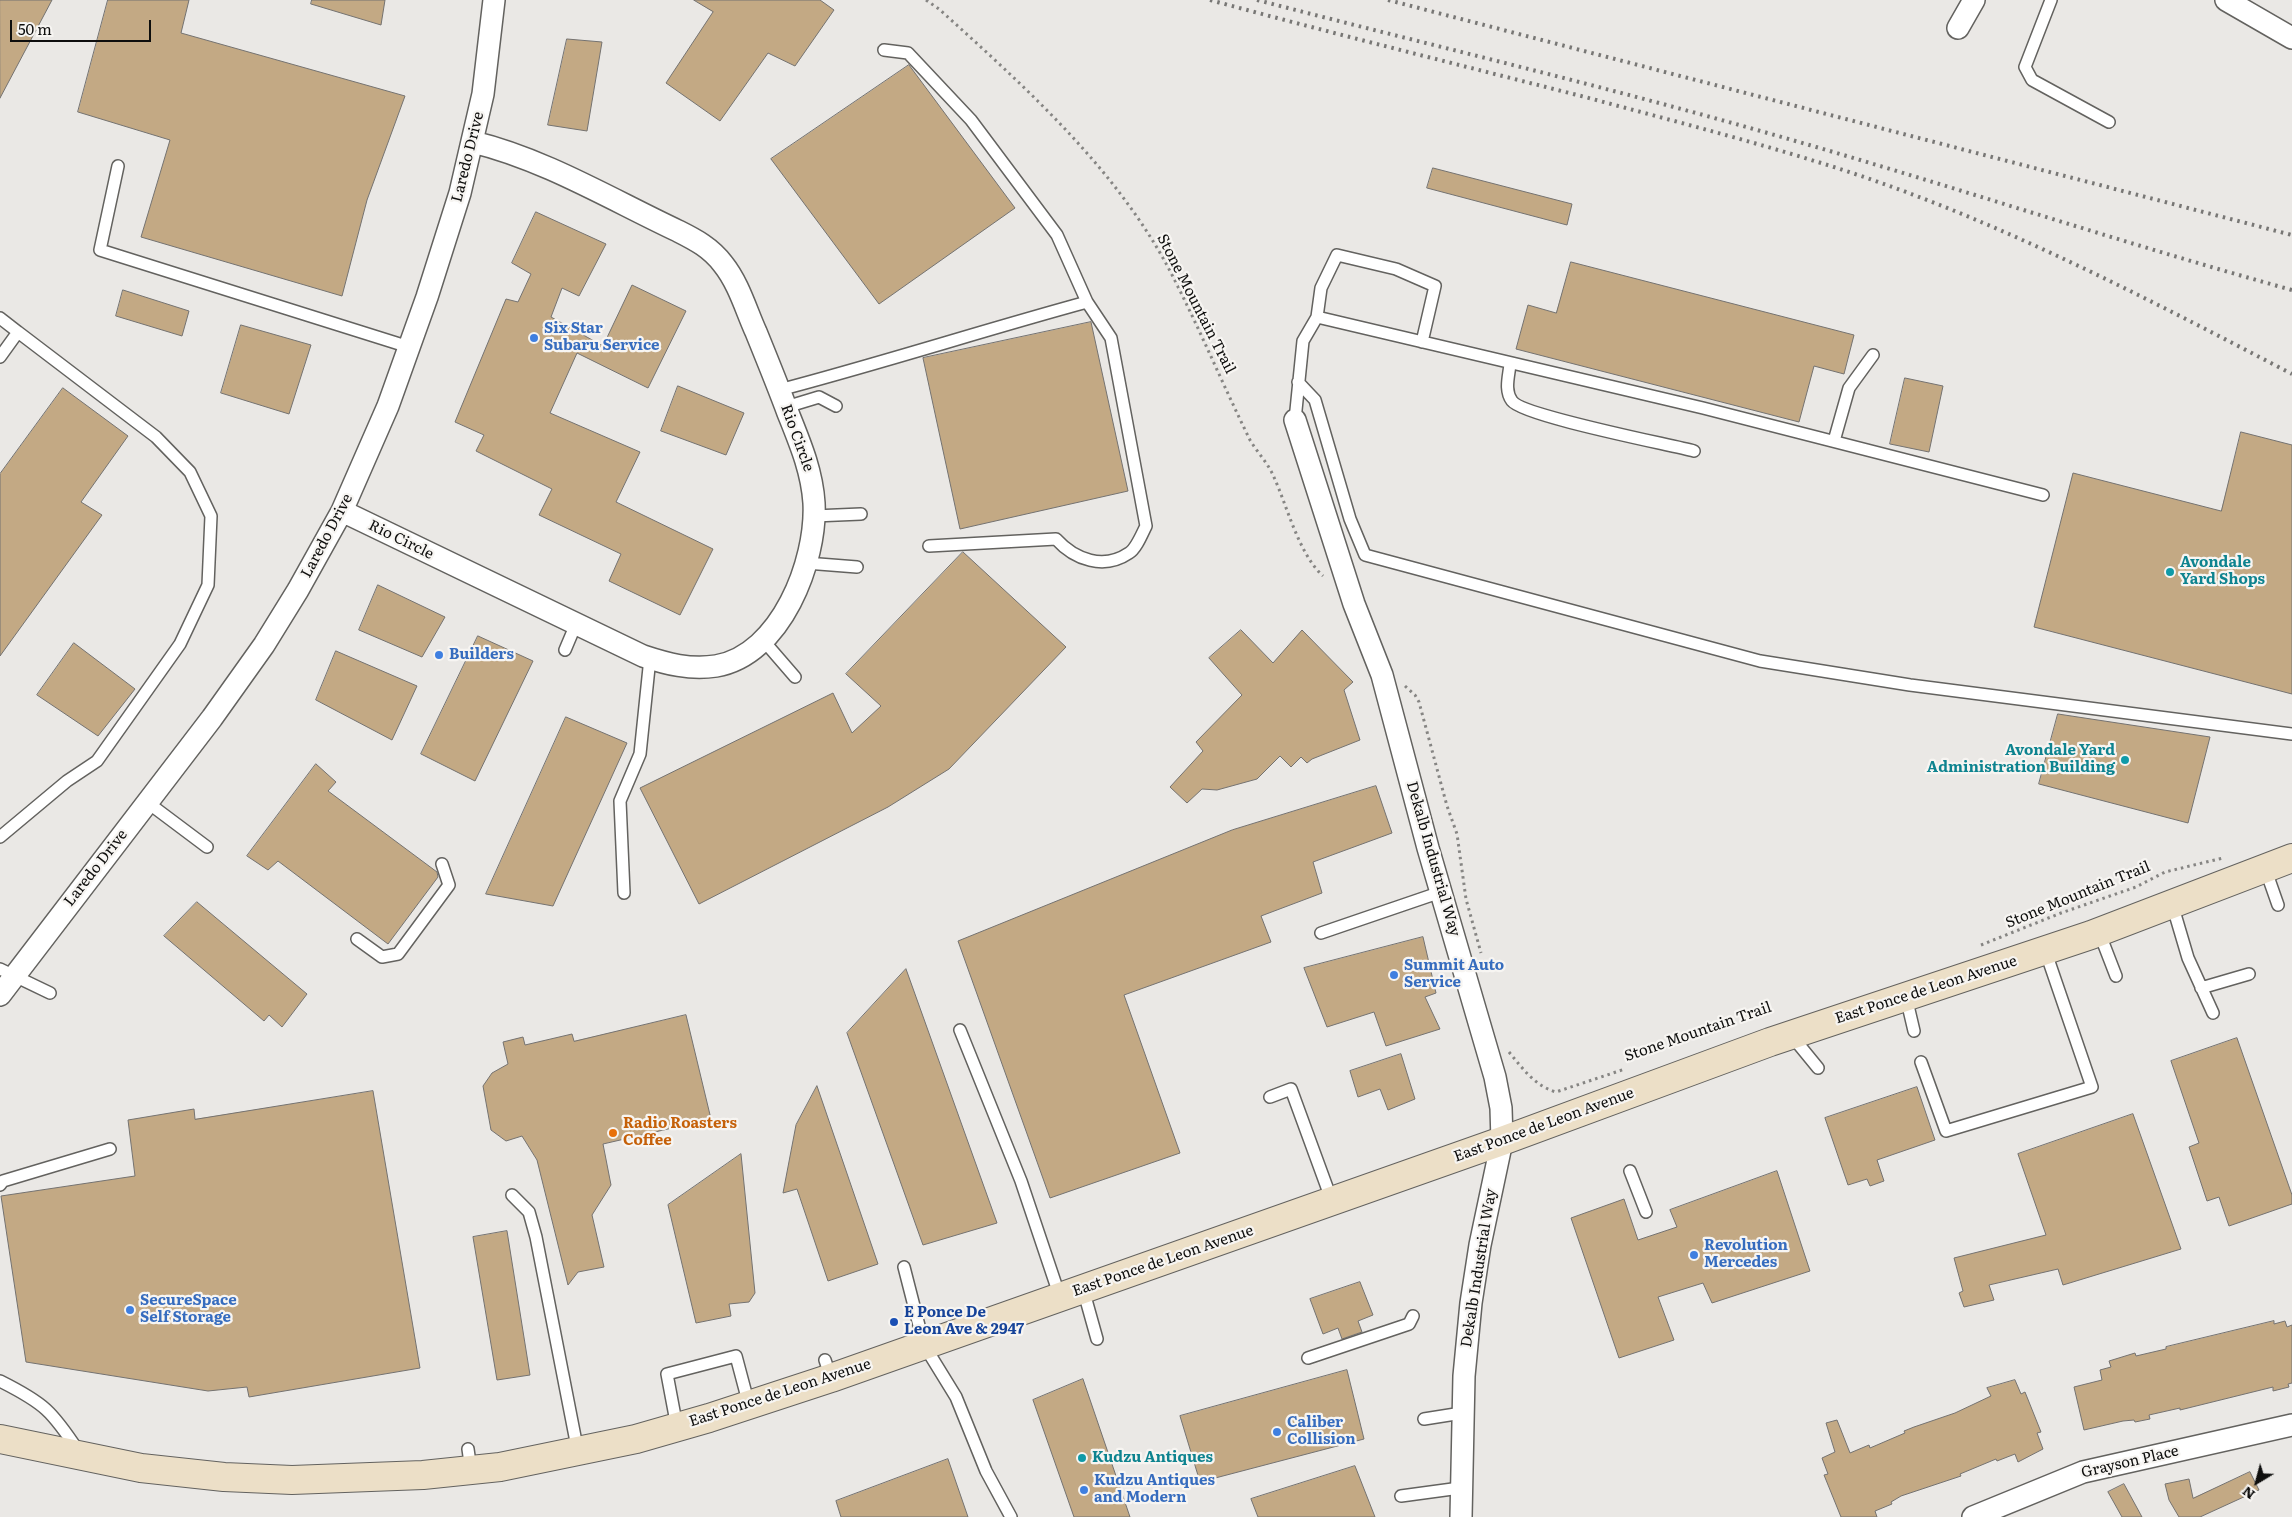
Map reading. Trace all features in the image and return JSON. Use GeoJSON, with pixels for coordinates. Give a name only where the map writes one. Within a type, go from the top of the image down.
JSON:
{"type":"FeatureCollection","features":[{"type":"Feature","properties":{"kind":"main road","name":"East Ponce de Leon Avenue"},"geometry":{"type":"LineString","coordinates":[[0,1439],[141,1468],[224,1477],[292,1480],[423,1475],[470,1460],[518,1464],[578,1452],[677,1427],[750,1405],[828,1369],[924,1345],[1502,1141],[1791,1035],[2100,932],[2292,858]]}},
{"type":"Feature","properties":{"kind":"street","name":"Laredo Drive"},"geometry":{"type":"LineString","coordinates":[[0,995],[7,973],[148,802],[212,718],[264,644],[298,590],[342,511],[384,415],[409,347],[457,202],[473,142],[483,94],[494,0]]}},
{"type":"Feature","properties":{"kind":"street"},"geometry":{"type":"LineString","coordinates":[[1958,28],[1974,0]]}},
{"type":"Feature","properties":{"kind":"street"},"geometry":{"type":"LineString","coordinates":[[2226,0],[2292,38]]}},
{"type":"Feature","properties":{"kind":"street","name":"Rio Circle"},"geometry":{"type":"LineString","coordinates":[[342,511],[650,658],[683,666],[718,666],[735,660],[753,650],[778,622],[792,601],[806,563],[812,546],[814,516],[808,462],[734,280],[724,264],[673,222],[502,149],[473,142]]}},
{"type":"Feature","properties":{"kind":"street","name":"Dekalb Industrial Way"},"geometry":{"type":"LineString","coordinates":[[1295,420],[1354,604],[1382,674],[1441,892],[1496,1077],[1501,1108],[1502,1141],[1480,1245],[1464,1376],[1460,1517]]}},
{"type":"Feature","properties":{"kind":"street","name":"Grayson Place"},"geometry":{"type":"LineString","coordinates":[[1973,1517],[2083,1472],[2292,1425]]}},
{"type":"Feature","properties":{"kind":"lane"},"geometry":{"type":"LineString","coordinates":[[2051,0],[2025,67],[2032,80],[2109,122]]}},
{"type":"Feature","properties":{"kind":"lane"},"geometry":{"type":"LineString","coordinates":[[884,50],[908,53],[971,120],[1057,235],[1087,302],[1111,338],[1146,526],[1131,553],[1101,563],[1068,553],[1056,539],[929,546]]}},
{"type":"Feature","properties":{"kind":"lane"},"geometry":{"type":"LineString","coordinates":[[118,166],[100,250],[409,347]]}},
{"type":"Feature","properties":{"kind":"lane"},"geometry":{"type":"LineString","coordinates":[[1295,420],[1304,341],[1317,317],[1321,288],[1337,255],[1396,270],[1435,286],[1422,342]]}},
{"type":"Feature","properties":{"kind":"lane"},"geometry":{"type":"LineString","coordinates":[[783,398],[869,366],[963,336],[1087,302]]}},
{"type":"Feature","properties":{"kind":"lane"},"geometry":{"type":"LineString","coordinates":[[1317,317],[1510,364],[1704,408],[2043,495]]}},
{"type":"Feature","properties":{"kind":"lane"},"geometry":{"type":"LineString","coordinates":[[0,318],[156,437],[190,472],[211,516],[208,585],[180,644],[97,761],[67,781],[0,837]]}},
{"type":"Feature","properties":{"kind":"lane"},"geometry":{"type":"LineString","coordinates":[[0,357],[18,332]]}},
{"type":"Feature","properties":{"kind":"lane"},"geometry":{"type":"LineString","coordinates":[[1834,441],[1849,388],[1873,355]]}},
{"type":"Feature","properties":{"kind":"lane"},"geometry":{"type":"LineString","coordinates":[[1510,364],[1507,389],[1512,401],[1521,408],[1575,423],[1694,451]]}},
{"type":"Feature","properties":{"kind":"lane"},"geometry":{"type":"LineString","coordinates":[[1298,382],[1315,400],[1350,519],[1365,555],[1760,661],[1910,685],[2292,734]]}},
{"type":"Feature","properties":{"kind":"lane"},"geometry":{"type":"LineString","coordinates":[[783,398],[819,397],[836,406]]}},
{"type":"Feature","properties":{"kind":"lane"},"geometry":{"type":"LineString","coordinates":[[814,516],[861,514]]}},
{"type":"Feature","properties":{"kind":"lane"},"geometry":{"type":"LineString","coordinates":[[806,563],[857,567]]}},
{"type":"Feature","properties":{"kind":"lane"},"geometry":{"type":"LineString","coordinates":[[565,650],[576,624]]}},
{"type":"Feature","properties":{"kind":"lane"},"geometry":{"type":"LineString","coordinates":[[763,640],[795,678]]}},
{"type":"Feature","properties":{"kind":"lane"},"geometry":{"type":"LineString","coordinates":[[624,893],[620,801],[640,754],[650,658]]}},
{"type":"Feature","properties":{"kind":"lane"},"geometry":{"type":"LineString","coordinates":[[148,802],[207,847]]}},
{"type":"Feature","properties":{"kind":"lane"},"geometry":{"type":"LineString","coordinates":[[357,939],[382,957],[398,954],[449,885],[442,864]]}},
{"type":"Feature","properties":{"kind":"lane"},"geometry":{"type":"LineString","coordinates":[[2265,868],[2278,905]]}},
{"type":"Feature","properties":{"kind":"lane"},"geometry":{"type":"LineString","coordinates":[[1321,933],[1441,892]]}},
{"type":"Feature","properties":{"kind":"lane"},"geometry":{"type":"LineString","coordinates":[[2172,904],[2188,958],[2213,1013]]}},
{"type":"Feature","properties":{"kind":"lane"},"geometry":{"type":"LineString","coordinates":[[2100,932],[2116,976]]}},
{"type":"Feature","properties":{"kind":"lane"},"geometry":{"type":"LineString","coordinates":[[1921,1062],[1946,1131],[2092,1087],[2045,950]]}},
{"type":"Feature","properties":{"kind":"lane"},"geometry":{"type":"LineString","coordinates":[[7,973],[26,980],[50,993]]}},
{"type":"Feature","properties":{"kind":"lane"},"geometry":{"type":"LineString","coordinates":[[2202,988],[2248,974]]}},
{"type":"Feature","properties":{"kind":"lane"},"geometry":{"type":"LineString","coordinates":[[1906,997],[1914,1031]]}},
{"type":"Feature","properties":{"kind":"lane"},"geometry":{"type":"LineString","coordinates":[[960,1030],[1021,1181],[1071,1293],[1097,1339]]}},
{"type":"Feature","properties":{"kind":"lane"},"geometry":{"type":"LineString","coordinates":[[1791,1035],[1818,1068]]}},
{"type":"Feature","properties":{"kind":"lane"},"geometry":{"type":"LineString","coordinates":[[1270,1097],[1291,1089],[1332,1201]]}},
{"type":"Feature","properties":{"kind":"lane"},"geometry":{"type":"LineString","coordinates":[[0,1186],[3,1181],[110,1149]]}},
{"type":"Feature","properties":{"kind":"lane"},"geometry":{"type":"LineString","coordinates":[[1630,1171],[1646,1212]]}},
{"type":"Feature","properties":{"kind":"lane"},"geometry":{"type":"LineString","coordinates":[[512,1195],[529,1212],[536,1237],[578,1452]]}},
{"type":"Feature","properties":{"kind":"lane"},"geometry":{"type":"LineString","coordinates":[[904,1267],[924,1345],[956,1396],[986,1471],[1010,1517]]}},
{"type":"Feature","properties":{"kind":"lane"},"geometry":{"type":"LineString","coordinates":[[1308,1358],[1409,1324],[1413,1316]]}},
{"type":"Feature","properties":{"kind":"lane"},"geometry":{"type":"LineString","coordinates":[[677,1427],[667,1374],[736,1356],[750,1405]]}},
{"type":"Feature","properties":{"kind":"lane"},"geometry":{"type":"LineString","coordinates":[[0,1381],[34,1398],[57,1418],[81,1456]]}},
{"type":"Feature","properties":{"kind":"lane"},"geometry":{"type":"LineString","coordinates":[[1424,1419],[1462,1413]]}},
{"type":"Feature","properties":{"kind":"lane"},"geometry":{"type":"LineString","coordinates":[[1401,1496],[1460,1488]]}},
{"type":"Feature","properties":{"kind":"path","name":"Stone Mountain Trail"},"geometry":{"type":"LineString","coordinates":[[926,0],[939,9],[1018,83],[1090,156],[1120,193],[1168,268],[1252,442],[1272,473],[1310,560],[1324,577]]}},
{"type":"Feature","properties":{"kind":"path"},"geometry":{"type":"LineString","coordinates":[[1382,674],[1410,689],[1419,702],[1447,806],[1457,834],[1466,899],[1482,958]]}},
{"type":"Feature","properties":{"kind":"path","name":"Stone Mountain Trail"},"geometry":{"type":"LineString","coordinates":[[1978,947],[2061,913],[2136,887],[2165,872],[2226,858]]}},
{"type":"Feature","properties":{"kind":"path","name":"Stone Mountain Trail"},"geometry":{"type":"LineString","coordinates":[[1506,1050],[1536,1083],[1556,1092],[1634,1066]]}},
{"type":"Feature","properties":{"kind":"building"},"geometry":{"type":"Polygon","coordinates":[[[0,0],[52,0],[0,98],[0,0]]]}},
{"type":"Feature","properties":{"kind":"building"},"geometry":{"type":"Polygon","coordinates":[[[108,0],[189,0],[181,33],[405,96],[367,200],[342,296],[141,237],[170,140],[78,112],[108,0]]]}},
{"type":"Feature","properties":{"kind":"building"},"geometry":{"type":"Polygon","coordinates":[[[312,0],[385,0],[381,25],[311,4],[312,0]]]}},
{"type":"Feature","properties":{"kind":"building"},"geometry":{"type":"Polygon","coordinates":[[[694,0],[820,0],[834,10],[795,66],[768,53],[720,121],[666,83],[713,12],[694,0]]]}},
{"type":"Feature","properties":{"kind":"building"},"geometry":{"type":"Polygon","coordinates":[[[567,39],[602,42],[587,131],[548,125],[567,39]]]}},
{"type":"Feature","properties":{"kind":"building"},"geometry":{"type":"Polygon","coordinates":[[[909,65],[1015,208],[879,304],[771,159],[909,65]]]}},
{"type":"Feature","properties":{"kind":"building"},"geometry":{"type":"Polygon","coordinates":[[[1433,168],[1572,204],[1567,225],[1427,188],[1433,168]]]}},
{"type":"Feature","properties":{"kind":"building"},"geometry":{"type":"Polygon","coordinates":[[[536,212],[606,244],[579,296],[562,288],[551,317],[603,346],[632,285],[686,311],[648,388],[577,353],[550,413],[640,452],[616,502],[713,549],[680,615],[609,581],[621,554],[539,515],[552,489],[476,451],[484,435],[455,422],[506,299],[518,302],[531,274],[512,263],[536,212]]]}},
{"type":"Feature","properties":{"kind":"building"},"geometry":{"type":"Polygon","coordinates":[[[1571,262],[1854,335],[1844,374],[1814,366],[1799,422],[1516,349],[1528,305],[1556,313],[1571,262]]]}},
{"type":"Feature","properties":{"kind":"building"},"geometry":{"type":"Polygon","coordinates":[[[123,290],[189,311],[182,336],[116,316],[123,290]]]}},
{"type":"Feature","properties":{"kind":"building"},"geometry":{"type":"Polygon","coordinates":[[[1091,322],[1128,491],[960,529],[923,358],[1091,322]]]}},
{"type":"Feature","properties":{"kind":"building"},"geometry":{"type":"Polygon","coordinates":[[[241,325],[311,345],[289,414],[221,393],[241,325]]]}},
{"type":"Feature","properties":{"kind":"building"},"geometry":{"type":"Polygon","coordinates":[[[1905,378],[1943,386],[1929,452],[1890,444],[1905,378]]]}},
{"type":"Feature","properties":{"kind":"building"},"geometry":{"type":"Polygon","coordinates":[[[678,386],[744,413],[726,455],[661,431],[678,386]]]}},
{"type":"Feature","properties":{"kind":"building"},"geometry":{"type":"Polygon","coordinates":[[[63,388],[128,436],[81,502],[102,515],[0,656],[0,474],[63,388]]]}},
{"type":"Feature","properties":{"kind":"building","name":"Avondale Yard Shops"},"geometry":{"type":"Polygon","coordinates":[[[2241,432],[2292,445],[2292,694],[2034,627],[2073,473],[2221,511],[2241,432]]]}},
{"type":"Feature","properties":{"kind":"building"},"geometry":{"type":"Polygon","coordinates":[[[963,552],[1066,647],[949,769],[888,807],[699,904],[640,788],[833,693],[852,733],[881,706],[846,674],[963,552]]]}},
{"type":"Feature","properties":{"kind":"building"},"geometry":{"type":"Polygon","coordinates":[[[378,585],[445,617],[422,657],[359,630],[378,585]]]}},
{"type":"Feature","properties":{"kind":"building"},"geometry":{"type":"Polygon","coordinates":[[[1241,630],[1273,663],[1302,630],[1353,682],[1344,690],[1360,740],[1312,759],[1307,763],[1301,757],[1291,767],[1280,756],[1257,779],[1217,790],[1202,789],[1187,803],[1170,787],[1203,751],[1196,742],[1242,695],[1209,658],[1241,630]]]}},
{"type":"Feature","properties":{"kind":"building"},"geometry":{"type":"Polygon","coordinates":[[[478,636],[533,661],[475,781],[421,754],[478,636]]]}},
{"type":"Feature","properties":{"kind":"building"},"geometry":{"type":"Polygon","coordinates":[[[74,643],[135,689],[98,736],[37,695],[74,643]]]}},
{"type":"Feature","properties":{"kind":"building"},"geometry":{"type":"Polygon","coordinates":[[[336,651],[417,686],[392,740],[316,700],[336,651]]]}},
{"type":"Feature","properties":{"kind":"building","name":"Avondale Yard Administration Building"},"geometry":{"type":"Polygon","coordinates":[[[2058,714],[2210,737],[2188,823],[2039,784],[2058,714]]]}},
{"type":"Feature","properties":{"kind":"building"},"geometry":{"type":"Polygon","coordinates":[[[566,717],[627,743],[553,906],[486,894],[566,717]]]}},
{"type":"Feature","properties":{"kind":"building"},"geometry":{"type":"Polygon","coordinates":[[[316,764],[336,782],[328,791],[437,872],[438,877],[388,944],[278,861],[268,870],[247,856],[316,764]]]}},
{"type":"Feature","properties":{"kind":"building"},"geometry":{"type":"Polygon","coordinates":[[[1376,786],[1392,833],[1313,862],[1322,893],[1261,916],[1271,942],[1124,995],[1180,1153],[1050,1198],[958,941],[1232,830],[1376,786]]]}},
{"type":"Feature","properties":{"kind":"building"},"geometry":{"type":"Polygon","coordinates":[[[197,902],[307,994],[282,1027],[269,1015],[264,1021],[164,936],[197,902]]]}},
{"type":"Feature","properties":{"kind":"building"},"geometry":{"type":"Polygon","coordinates":[[[1423,937],[1436,993],[1425,997],[1440,1029],[1386,1046],[1374,1012],[1327,1027],[1304,968],[1423,937]]]}},
{"type":"Feature","properties":{"kind":"building"},"geometry":{"type":"Polygon","coordinates":[[[906,969],[997,1223],[923,1245],[847,1033],[906,969]]]}},
{"type":"Feature","properties":{"kind":"building"},"geometry":{"type":"Polygon","coordinates":[[[686,1015],[711,1119],[603,1144],[611,1185],[592,1215],[604,1267],[578,1272],[568,1285],[537,1160],[522,1136],[506,1141],[491,1130],[483,1086],[492,1073],[508,1064],[503,1042],[523,1037],[525,1045],[572,1034],[574,1041],[686,1015]]]}},
{"type":"Feature","properties":{"kind":"building"},"geometry":{"type":"Polygon","coordinates":[[[2237,1038],[2292,1195],[2292,1204],[2229,1226],[2219,1197],[2207,1201],[2189,1147],[2199,1143],[2171,1061],[2237,1038]]]}},
{"type":"Feature","properties":{"kind":"building"},"geometry":{"type":"Polygon","coordinates":[[[1401,1054],[1415,1099],[1388,1110],[1380,1089],[1358,1097],[1350,1071],[1401,1054]]]}},
{"type":"Feature","properties":{"kind":"building"},"geometry":{"type":"Polygon","coordinates":[[[817,1086],[878,1264],[828,1281],[797,1189],[783,1193],[796,1125],[817,1086]]]}},
{"type":"Feature","properties":{"kind":"building"},"geometry":{"type":"Polygon","coordinates":[[[1917,1087],[1935,1140],[1877,1160],[1884,1181],[1870,1186],[1867,1179],[1848,1185],[1825,1118],[1917,1087]]]}},
{"type":"Feature","properties":{"kind":"building"},"geometry":{"type":"Polygon","coordinates":[[[373,1091],[420,1368],[249,1397],[247,1387],[208,1391],[26,1362],[1,1196],[135,1176],[128,1120],[194,1109],[195,1119],[373,1091]]]}},
{"type":"Feature","properties":{"kind":"building"},"geometry":{"type":"Polygon","coordinates":[[[2133,1114],[2181,1249],[2063,1285],[2058,1269],[1989,1285],[1994,1300],[1964,1307],[1959,1293],[1963,1291],[1954,1258],[2046,1235],[2018,1154],[2133,1114]]]}},
{"type":"Feature","properties":{"kind":"building"},"geometry":{"type":"Polygon","coordinates":[[[741,1154],[755,1293],[749,1302],[729,1304],[731,1316],[696,1323],[668,1205],[741,1154]]]}},
{"type":"Feature","properties":{"kind":"building","name":"Revolution Mercedes"},"geometry":{"type":"Polygon","coordinates":[[[1777,1171],[1810,1271],[1712,1303],[1703,1283],[1658,1297],[1674,1340],[1619,1358],[1571,1218],[1624,1199],[1638,1240],[1677,1227],[1670,1210],[1777,1171]]]}},
{"type":"Feature","properties":{"kind":"building"},"geometry":{"type":"Polygon","coordinates":[[[507,1231],[530,1375],[497,1380],[473,1237],[507,1231]]]}},
{"type":"Feature","properties":{"kind":"building"},"geometry":{"type":"Polygon","coordinates":[[[1360,1282],[1373,1315],[1358,1321],[1362,1332],[1342,1339],[1338,1328],[1323,1334],[1310,1299],[1360,1282]]]}},
{"type":"Feature","properties":{"kind":"building"},"geometry":{"type":"Polygon","coordinates":[[[2274,1321],[2274,1324],[2285,1321],[2287,1327],[2292,1325],[2292,1383],[2288,1384],[2289,1387],[2273,1391],[2273,1387],[2180,1410],[2180,1408],[2149,1415],[2150,1419],[2135,1422],[2134,1420],[2123,1421],[2084,1430],[2074,1387],[2102,1380],[2100,1370],[2111,1367],[2109,1361],[2135,1353],[2136,1356],[2166,1349],[2166,1347],[2274,1321]]]}},
{"type":"Feature","properties":{"kind":"building"},"geometry":{"type":"Polygon","coordinates":[[[1347,1370],[1364,1439],[1200,1482],[1180,1416],[1347,1370]]]}},
{"type":"Feature","properties":{"kind":"building","name":"Kudzu Antiques"},"geometry":{"type":"Polygon","coordinates":[[[1083,1379],[1130,1517],[1074,1517],[1033,1400],[1083,1379]]]}},
{"type":"Feature","properties":{"kind":"building"},"geometry":{"type":"Polygon","coordinates":[[[2015,1380],[2021,1394],[2025,1392],[2041,1432],[2037,1433],[2043,1449],[2018,1462],[2015,1454],[1997,1461],[1996,1459],[1960,1474],[1961,1476],[1901,1496],[1891,1502],[1892,1504],[1875,1511],[1877,1517],[1841,1517],[1824,1475],[1828,1474],[1822,1458],[1835,1452],[1826,1423],[1837,1420],[1850,1453],[1869,1445],[1870,1448],[1905,1433],[1904,1431],[1955,1413],[1991,1396],[1987,1388],[2015,1380]]]}},
{"type":"Feature","properties":{"kind":"building"},"geometry":{"type":"Polygon","coordinates":[[[948,1459],[968,1517],[841,1517],[836,1501],[948,1459]]]}},
{"type":"Feature","properties":{"kind":"building"},"geometry":{"type":"Polygon","coordinates":[[[1355,1466],[1375,1517],[1258,1517],[1251,1499],[1355,1466]]]}},
{"type":"Feature","properties":{"kind":"building"},"geometry":{"type":"Polygon","coordinates":[[[2250,1472],[2259,1490],[2200,1517],[2179,1517],[2169,1500],[2165,1484],[2189,1479],[2193,1498],[2250,1472]]]}},
{"type":"Feature","properties":{"kind":"building"},"geometry":{"type":"Polygon","coordinates":[[[2124,1484],[2142,1517],[2122,1517],[2108,1492],[2124,1484]]]}},
{"type":"Feature","properties":{"kind":"railway"},"geometry":{"type":"LineString","coordinates":[[1210,0],[1745,140],[1899,189],[2014,236],[2070,262],[2292,374]]}},
{"type":"Feature","properties":{"kind":"railway"},"geometry":{"type":"LineString","coordinates":[[1257,0],[1701,114],[2292,290]]}},
{"type":"Feature","properties":{"kind":"railway"},"geometry":{"type":"LineString","coordinates":[[1388,0],[2292,235]]}},
{"type":"Feature","properties":{"kind":"place","name":"Six Star Subaru Service"},"geometry":{"type":"Point","coordinates":[534,338]}},
{"type":"Feature","properties":{"kind":"place","name":"Avondale Yard Shops"},"geometry":{"type":"Point","coordinates":[2170,572]}},
{"type":"Feature","properties":{"kind":"place","name":"Builders"},"geometry":{"type":"Point","coordinates":[439,655]}},
{"type":"Feature","properties":{"kind":"place","name":"Avondale Yard Administration Building"},"geometry":{"type":"Point","coordinates":[2125,760]}},
{"type":"Feature","properties":{"kind":"place","name":"Summit Auto Service"},"geometry":{"type":"Point","coordinates":[1394,975]}},
{"type":"Feature","properties":{"kind":"place","name":"Radio Roasters Coffee"},"geometry":{"type":"Point","coordinates":[613,1133]}},
{"type":"Feature","properties":{"kind":"place","name":"Revolution Mercedes"},"geometry":{"type":"Point","coordinates":[1694,1255]}},
{"type":"Feature","properties":{"kind":"place","name":"SecureSpace Self Storage"},"geometry":{"type":"Point","coordinates":[130,1310]}},
{"type":"Feature","properties":{"kind":"place","name":"E Ponce De Leon Ave & 2947"},"geometry":{"type":"Point","coordinates":[894,1322]}},
{"type":"Feature","properties":{"kind":"place","name":"Caliber Collision"},"geometry":{"type":"Point","coordinates":[1277,1432]}},
{"type":"Feature","properties":{"kind":"place","name":"Kudzu Antiques"},"geometry":{"type":"Point","coordinates":[1082,1458]}},
{"type":"Feature","properties":{"kind":"place","name":"Kudzu Antiques and Modern"},"geometry":{"type":"Point","coordinates":[1084,1490]}}]}
